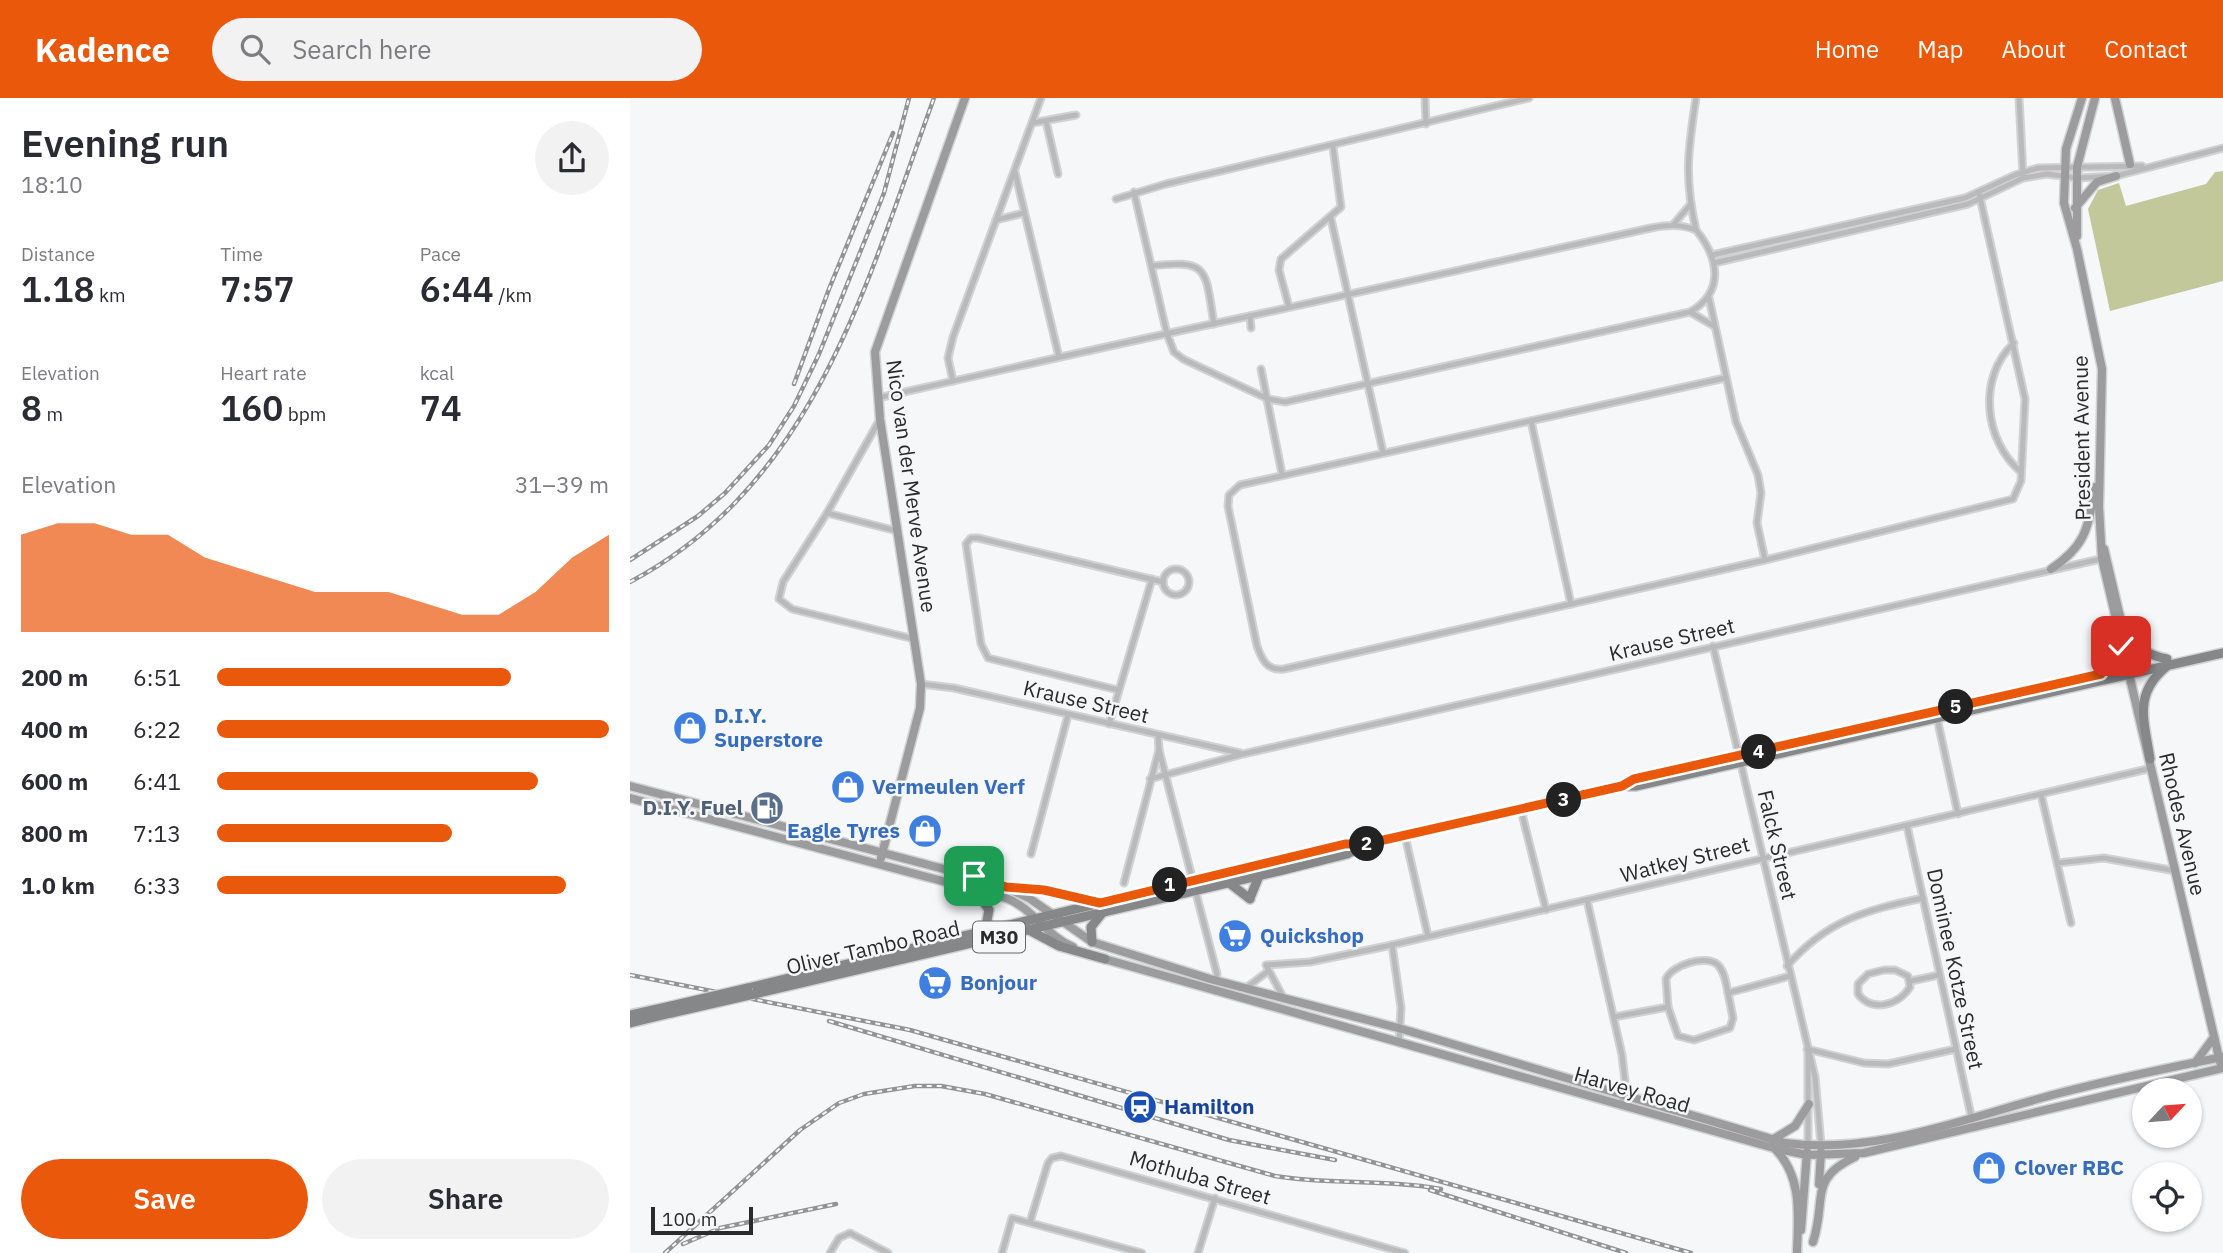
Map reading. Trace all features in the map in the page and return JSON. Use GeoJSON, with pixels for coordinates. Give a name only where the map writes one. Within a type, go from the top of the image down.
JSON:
{"type":"FeatureCollection","features":[{"type":"Feature","properties":{"kind":"main road","name":"Nico van der Merve Avenue"},"geometry":{"type":"LineString","coordinates":[[879,865],[920,708],[921,684],[880,419],[874,356],[878,336],[965,98]]}},
{"type":"Feature","properties":{"kind":"main road","name":"President Avenue"},"geometry":{"type":"LineString","coordinates":[[2082,98],[2066,149],[2064,203],[2077,249],[2102,369],[2099,507],[2121,646],[2129,671]]}},
{"type":"Feature","properties":{"kind":"main road","name":"President Avenue"},"geometry":{"type":"LineString","coordinates":[[2077,249],[2077,167],[2095,98]]}},
{"type":"Feature","properties":{"kind":"main road"},"geometry":{"type":"LineString","coordinates":[[2115,98],[2130,164]]}},
{"type":"Feature","properties":{"kind":"main road"},"geometry":{"type":"LineString","coordinates":[[2075,208],[2098,182],[2116,176]]}},
{"type":"Feature","properties":{"kind":"main road"},"geometry":{"type":"LineString","coordinates":[[2051,569],[2074,552],[2085,535],[2101,461]]}},
{"type":"Feature","properties":{"kind":"main road","name":"President Avenue"},"geometry":{"type":"LineString","coordinates":[[2105,558],[2121,622],[2129,671]]}},
{"type":"Feature","properties":{"kind":"main road"},"geometry":{"type":"LineString","coordinates":[[2121,622],[2133,644],[2143,652],[2168,662],[2151,680],[2144,695],[2151,764]]}},
{"type":"Feature","properties":{"kind":"main road"},"geometry":{"type":"LineString","coordinates":[[2101,674],[2121,646]]}},
{"type":"Feature","properties":{"kind":"main road","name":"M30"},"geometry":{"type":"LineString","coordinates":[[1740,760],[1937,718],[2223,647]]}},
{"type":"Feature","properties":{"kind":"main road","name":"M30"},"geometry":{"type":"LineString","coordinates":[[2168,662],[2223,653]]}},
{"type":"Feature","properties":{"kind":"main road","name":"M30"},"geometry":{"type":"LineString","coordinates":[[1740,760],[2101,674],[2129,671]]}},
{"type":"Feature","properties":{"kind":"main road","name":"Rhodes Avenue"},"geometry":{"type":"LineString","coordinates":[[2129,671],[2213,1034],[2221,1057],[2222,1071]]}},
{"type":"Feature","properties":{"kind":"main road","name":"Oliver Tambo Road"},"geometry":{"type":"LineString","coordinates":[[751,991],[1037,918],[1102,907],[1194,885],[1345,844],[1366,844],[1405,836],[1622,786],[1636,786],[1740,760]]}},
{"type":"Feature","properties":{"kind":"main road","name":"Harvey Road"},"geometry":{"type":"LineString","coordinates":[[630,786],[1006,887],[1054,915],[1092,942],[1216,980],[1402,1029],[1623,1094],[1773,1144]]}},
{"type":"Feature","properties":{"kind":"main road","name":"Harvey Road"},"geometry":{"type":"LineString","coordinates":[[630,799],[1015,902],[1065,944],[1147,972],[1621,1106],[1773,1144],[1808,1150],[1864,1153],[1973,1122],[2056,1094],[2221,1057]]}},
{"type":"Feature","properties":{"kind":"main road","name":"Oliver Tambo Road"},"geometry":{"type":"LineString","coordinates":[[1194,885],[1259,876],[1347,854],[1366,844]]}},
{"type":"Feature","properties":{"kind":"main road"},"geometry":{"type":"LineString","coordinates":[[1228,882],[1250,898],[1259,876]]}},
{"type":"Feature","properties":{"kind":"main road"},"geometry":{"type":"LineString","coordinates":[[1006,887],[1044,890],[1102,907],[1091,927],[1092,942]]}},
{"type":"Feature","properties":{"kind":"main road"},"geometry":{"type":"LineString","coordinates":[[976,890],[989,910],[985,931]]}},
{"type":"Feature","properties":{"kind":"main road","name":"Oliver Tambo Road"},"geometry":{"type":"LineString","coordinates":[[630,1015],[671,1009],[1028,930],[1062,922],[1102,907]]}},
{"type":"Feature","properties":{"kind":"main road"},"geometry":{"type":"LineString","coordinates":[[1028,930],[1059,946],[1105,959]]}},
{"type":"Feature","properties":{"kind":"main road"},"geometry":{"type":"LineString","coordinates":[[1147,972],[1150,961]]}},
{"type":"Feature","properties":{"kind":"main road","name":"Oliver Tambo Road"},"geometry":{"type":"LineString","coordinates":[[630,1023],[671,1009]]}},
{"type":"Feature","properties":{"kind":"main road"},"geometry":{"type":"LineString","coordinates":[[2195,1063],[2213,1034],[2223,1042]]}},
{"type":"Feature","properties":{"kind":"main road","name":"Harvey Road"},"geometry":{"type":"LineString","coordinates":[[1821,1151],[2222,1071]]}},
{"type":"Feature","properties":{"kind":"main road"},"geometry":{"type":"LineString","coordinates":[[1797,1253],[1795,1181],[1787,1162],[1773,1144],[1796,1126],[1809,1104]]}},
{"type":"Feature","properties":{"kind":"main road"},"geometry":{"type":"LineString","coordinates":[[1797,1253],[1805,1203],[1808,1150]]}},
{"type":"Feature","properties":{"kind":"main road"},"geometry":{"type":"LineString","coordinates":[[1811,1253],[1821,1151]]}},
{"type":"Feature","properties":{"kind":"main road"},"geometry":{"type":"LineString","coordinates":[[1813,1242],[1821,1214],[1823,1181],[1839,1166],[1864,1153]]}},
{"type":"Feature","properties":{"kind":"street"},"geometry":{"type":"LineString","coordinates":[[953,381],[949,351],[1041,98]]}},
{"type":"Feature","properties":{"kind":"street"},"geometry":{"type":"LineString","coordinates":[[1424,98],[1426,124]]}},
{"type":"Feature","properties":{"kind":"street"},"geometry":{"type":"LineString","coordinates":[[1116,199],[1135,192],[1426,124],[1501,101],[1529,98]]}},
{"type":"Feature","properties":{"kind":"street"},"geometry":{"type":"LineString","coordinates":[[1696,98],[1686,162],[1690,205],[1696,230],[1714,263],[1714,280],[1709,298],[1736,422],[1758,475],[1761,493],[1757,523],[1765,560]]}},
{"type":"Feature","properties":{"kind":"street"},"geometry":{"type":"LineString","coordinates":[[2019,98],[2023,175]]}},
{"type":"Feature","properties":{"kind":"street"},"geometry":{"type":"LineString","coordinates":[[1032,123],[1076,114]]}},
{"type":"Feature","properties":{"kind":"street"},"geometry":{"type":"LineString","coordinates":[[1046,121],[1058,174]]}},
{"type":"Feature","properties":{"kind":"street"},"geometry":{"type":"LineString","coordinates":[[1289,307],[1279,270],[1281,259],[1338,213],[1342,201],[1333,146]]}},
{"type":"Feature","properties":{"kind":"street"},"geometry":{"type":"LineString","coordinates":[[2064,171],[2077,178],[2116,176],[2145,166],[2223,148]]}},
{"type":"Feature","properties":{"kind":"street"},"geometry":{"type":"LineString","coordinates":[[1714,263],[1980,196],[2023,175],[2077,167],[2130,164],[2145,166]]}},
{"type":"Feature","properties":{"kind":"street"},"geometry":{"type":"LineString","coordinates":[[1015,172],[1059,358]]}},
{"type":"Feature","properties":{"kind":"street"},"geometry":{"type":"LineString","coordinates":[[1135,192],[1167,334],[1174,352],[1268,399],[1285,402],[1689,312],[1709,298]]}},
{"type":"Feature","properties":{"kind":"street"},"geometry":{"type":"LineString","coordinates":[[1712,255],[1980,196]]}},
{"type":"Feature","properties":{"kind":"street"},"geometry":{"type":"LineString","coordinates":[[1725,378],[1240,485],[1228,500],[1257,646],[1265,663],[1273,669],[1284,669],[2006,503],[2018,494],[2026,407],[1980,196]]}},
{"type":"Feature","properties":{"kind":"street"},"geometry":{"type":"LineString","coordinates":[[1673,225],[1690,205]]}},
{"type":"Feature","properties":{"kind":"street"},"geometry":{"type":"LineString","coordinates":[[996,220],[1024,213]]}},
{"type":"Feature","properties":{"kind":"street"},"geometry":{"type":"LineString","coordinates":[[1331,219],[1370,383],[1383,452]]}},
{"type":"Feature","properties":{"kind":"street"},"geometry":{"type":"LineString","coordinates":[[878,398],[1673,225],[1696,230]]}},
{"type":"Feature","properties":{"kind":"street"},"geometry":{"type":"LineString","coordinates":[[1152,266],[1183,262],[1200,270],[1214,324]]}},
{"type":"Feature","properties":{"kind":"street"},"geometry":{"type":"LineString","coordinates":[[1689,312],[1714,326]]}},
{"type":"Feature","properties":{"kind":"street"},"geometry":{"type":"LineString","coordinates":[[1250,316],[1251,328]]}},
{"type":"Feature","properties":{"kind":"street"},"geometry":{"type":"LineString","coordinates":[[2014,344],[2005,352],[1996,369],[1989,409],[1999,443],[2012,464],[2021,472]]}},
{"type":"Feature","properties":{"kind":"street"},"geometry":{"type":"LineString","coordinates":[[1261,369],[1282,474]]}},
{"type":"Feature","properties":{"kind":"street"},"geometry":{"type":"LineString","coordinates":[[880,419],[827,513],[781,586],[782,603],[796,610],[914,639]]}},
{"type":"Feature","properties":{"kind":"street"},"geometry":{"type":"LineString","coordinates":[[1531,421],[1571,604]]}},
{"type":"Feature","properties":{"kind":"street"},"geometry":{"type":"LineString","coordinates":[[827,513],[898,531]]}},
{"type":"Feature","properties":{"kind":"street"},"geometry":{"type":"LineString","coordinates":[[1118,690],[988,658],[981,644],[966,544],[971,538],[978,538],[1152,579],[1163,583],[1167,592],[1178,595],[1184,592],[1189,583],[1184,572],[1174,569],[1167,572],[1163,583]]}},
{"type":"Feature","properties":{"kind":"street","name":"Krause Street"},"geometry":{"type":"LineString","coordinates":[[1150,779],[1243,754],[2105,558]]}},
{"type":"Feature","properties":{"kind":"street"},"geometry":{"type":"LineString","coordinates":[[1109,724],[1152,579]]}},
{"type":"Feature","properties":{"kind":"street","name":"Falck Street"},"geometry":{"type":"LineString","coordinates":[[1713,646],[1818,1089],[1821,1151]]}},
{"type":"Feature","properties":{"kind":"street","name":"Krause Street"},"geometry":{"type":"LineString","coordinates":[[921,684],[954,688],[1243,754]]}},
{"type":"Feature","properties":{"kind":"street"},"geometry":{"type":"LineString","coordinates":[[1031,854],[1068,715]]}},
{"type":"Feature","properties":{"kind":"street"},"geometry":{"type":"LineString","coordinates":[[1937,718],[1958,814]]}},
{"type":"Feature","properties":{"kind":"street"},"geometry":{"type":"LineString","coordinates":[[1158,736],[1159,750],[1216,980],[1210,990]]}},
{"type":"Feature","properties":{"kind":"street"},"geometry":{"type":"LineString","coordinates":[[1124,883],[1159,750]]}},
{"type":"Feature","properties":{"kind":"street","name":"Watkey Street"},"geometry":{"type":"LineString","coordinates":[[1267,968],[1392,945],[1546,910],[2042,794],[2151,764]]}},
{"type":"Feature","properties":{"kind":"street"},"geometry":{"type":"LineString","coordinates":[[2042,794],[2071,923]]}},
{"type":"Feature","properties":{"kind":"street"},"geometry":{"type":"LineString","coordinates":[[1521,810],[1546,910]]}},
{"type":"Feature","properties":{"kind":"street","name":"Dominee Kotze Street"},"geometry":{"type":"LineString","coordinates":[[1907,826],[1973,1122]]}},
{"type":"Feature","properties":{"kind":"street"},"geometry":{"type":"LineString","coordinates":[[1405,836],[1428,936]]}},
{"type":"Feature","properties":{"kind":"street"},"geometry":{"type":"LineString","coordinates":[[2058,863],[2104,859],[2175,872]]}},
{"type":"Feature","properties":{"kind":"street"},"geometry":{"type":"LineString","coordinates":[[1787,966],[1810,943],[1841,921],[1878,908],[1923,898]]}},
{"type":"Feature","properties":{"kind":"street"},"geometry":{"type":"LineString","coordinates":[[1587,900],[1624,1069],[1621,1106]]}},
{"type":"Feature","properties":{"kind":"street"},"geometry":{"type":"LineString","coordinates":[[1392,945],[1402,1029],[1399,1043]]}},
{"type":"Feature","properties":{"kind":"street"},"geometry":{"type":"LineString","coordinates":[[1705,961],[1716,964],[1723,973],[1728,993],[1732,1018],[1730,1028],[1694,1040],[1678,1036],[1668,1007],[1666,979],[1673,969],[1705,961]]}},
{"type":"Feature","properties":{"kind":"street"},"geometry":{"type":"LineString","coordinates":[[1246,988],[1267,968],[1284,999]]}},
{"type":"Feature","properties":{"kind":"street"},"geometry":{"type":"LineString","coordinates":[[1911,981],[1906,993],[1887,1004],[1868,1003],[1858,994],[1862,979],[1874,971],[1895,970],[1911,981],[1939,975]]}},
{"type":"Feature","properties":{"kind":"street"},"geometry":{"type":"LineString","coordinates":[[1728,993],[1790,975]]}},
{"type":"Feature","properties":{"kind":"street"},"geometry":{"type":"LineString","coordinates":[[1614,1017],[1668,1007]]}},
{"type":"Feature","properties":{"kind":"street"},"geometry":{"type":"LineString","coordinates":[[1807,1051],[1877,1063],[1905,1061],[1956,1049]]}},
{"type":"Feature","properties":{"kind":"street","name":"Falck Street"},"geometry":{"type":"LineString","coordinates":[[1807,1051],[1808,1150]]}},
{"type":"Feature","properties":{"kind":"street","name":"Mothuba Street"},"geometry":{"type":"LineString","coordinates":[[1030,1222],[1048,1163],[1058,1156],[1405,1253]]}},
{"type":"Feature","properties":{"kind":"street"},"geometry":{"type":"LineString","coordinates":[[1198,1253],[1215,1198]]}},
{"type":"Feature","properties":{"kind":"street"},"geometry":{"type":"LineString","coordinates":[[1002,1253],[1012,1218],[1142,1253]]}},
{"type":"Feature","properties":{"kind":"street"},"geometry":{"type":"LineString","coordinates":[[830,1253],[839,1238],[850,1233],[888,1253]]}},
{"type":"Feature","properties":{"kind":"green space"},"geometry":{"type":"Polygon","coordinates":[[[2223,171],[2223,281],[2110,311],[2088,209],[2098,190],[2119,183],[2126,206],[2206,184],[2215,172],[2223,171]]]}},
{"type":"Feature","properties":{"kind":"railway"},"geometry":{"type":"LineString","coordinates":[[630,560],[698,516],[725,493],[769,445],[794,406],[819,354],[884,193],[909,98]]}},
{"type":"Feature","properties":{"kind":"railway"},"geometry":{"type":"LineString","coordinates":[[630,582],[694,540],[747,490],[790,434],[827,372],[857,305],[934,98]]}},
{"type":"Feature","properties":{"kind":"railway"},"geometry":{"type":"LineString","coordinates":[[794,384],[829,289],[893,133]]}},
{"type":"Feature","properties":{"kind":"railway"},"geometry":{"type":"LineString","coordinates":[[630,975],[910,1030],[1691,1253]]}},
{"type":"Feature","properties":{"kind":"railway"},"geometry":{"type":"LineString","coordinates":[[829,1021],[1229,1140],[1335,1160]]}},
{"type":"Feature","properties":{"kind":"railway"},"geometry":{"type":"LineString","coordinates":[[665,1253],[800,1130],[839,1103],[864,1094],[915,1086],[941,1086],[985,1094],[1275,1176],[1441,1189]]}},
{"type":"Feature","properties":{"kind":"railway"},"geometry":{"type":"LineString","coordinates":[[1430,1190],[1626,1253]]}},
{"type":"Feature","properties":{"kind":"railway"},"geometry":{"type":"LineString","coordinates":[[683,1244],[720,1228],[836,1204]]}},
{"type":"Feature","properties":{"kind":"place","name":"D.I.Y. Superstore"},"geometry":{"type":"Point","coordinates":[690,728]}},
{"type":"Feature","properties":{"kind":"place","name":"Vermeulen Verf"},"geometry":{"type":"Point","coordinates":[848,787]}},
{"type":"Feature","properties":{"kind":"place","name":"D.I.Y. Fuel"},"geometry":{"type":"Point","coordinates":[767,808]}},
{"type":"Feature","properties":{"kind":"place","name":"Eagle Tyres"},"geometry":{"type":"Point","coordinates":[925,831]}},
{"type":"Feature","properties":{"kind":"place","name":"Quickshop"},"geometry":{"type":"Point","coordinates":[1235,936]}},
{"type":"Feature","properties":{"kind":"place","name":"Bonjour"},"geometry":{"type":"Point","coordinates":[935,983]}},
{"type":"Feature","properties":{"kind":"place","name":"Hamilton"},"geometry":{"type":"Point","coordinates":[1140,1107]}},
{"type":"Feature","properties":{"kind":"place","name":"Clover RBC"},"geometry":{"type":"Point","coordinates":[1989,1168]}},
{"type":"Feature","properties":{"kind":"route"},"geometry":{"type":"LineString","coordinates":[[974,876],[1006,887],[1044,890],[1100,903],[1345,844],[1366,844],[1521,810],[1622,786],[1634,779],[2101,674],[2121,646]]}}]}
